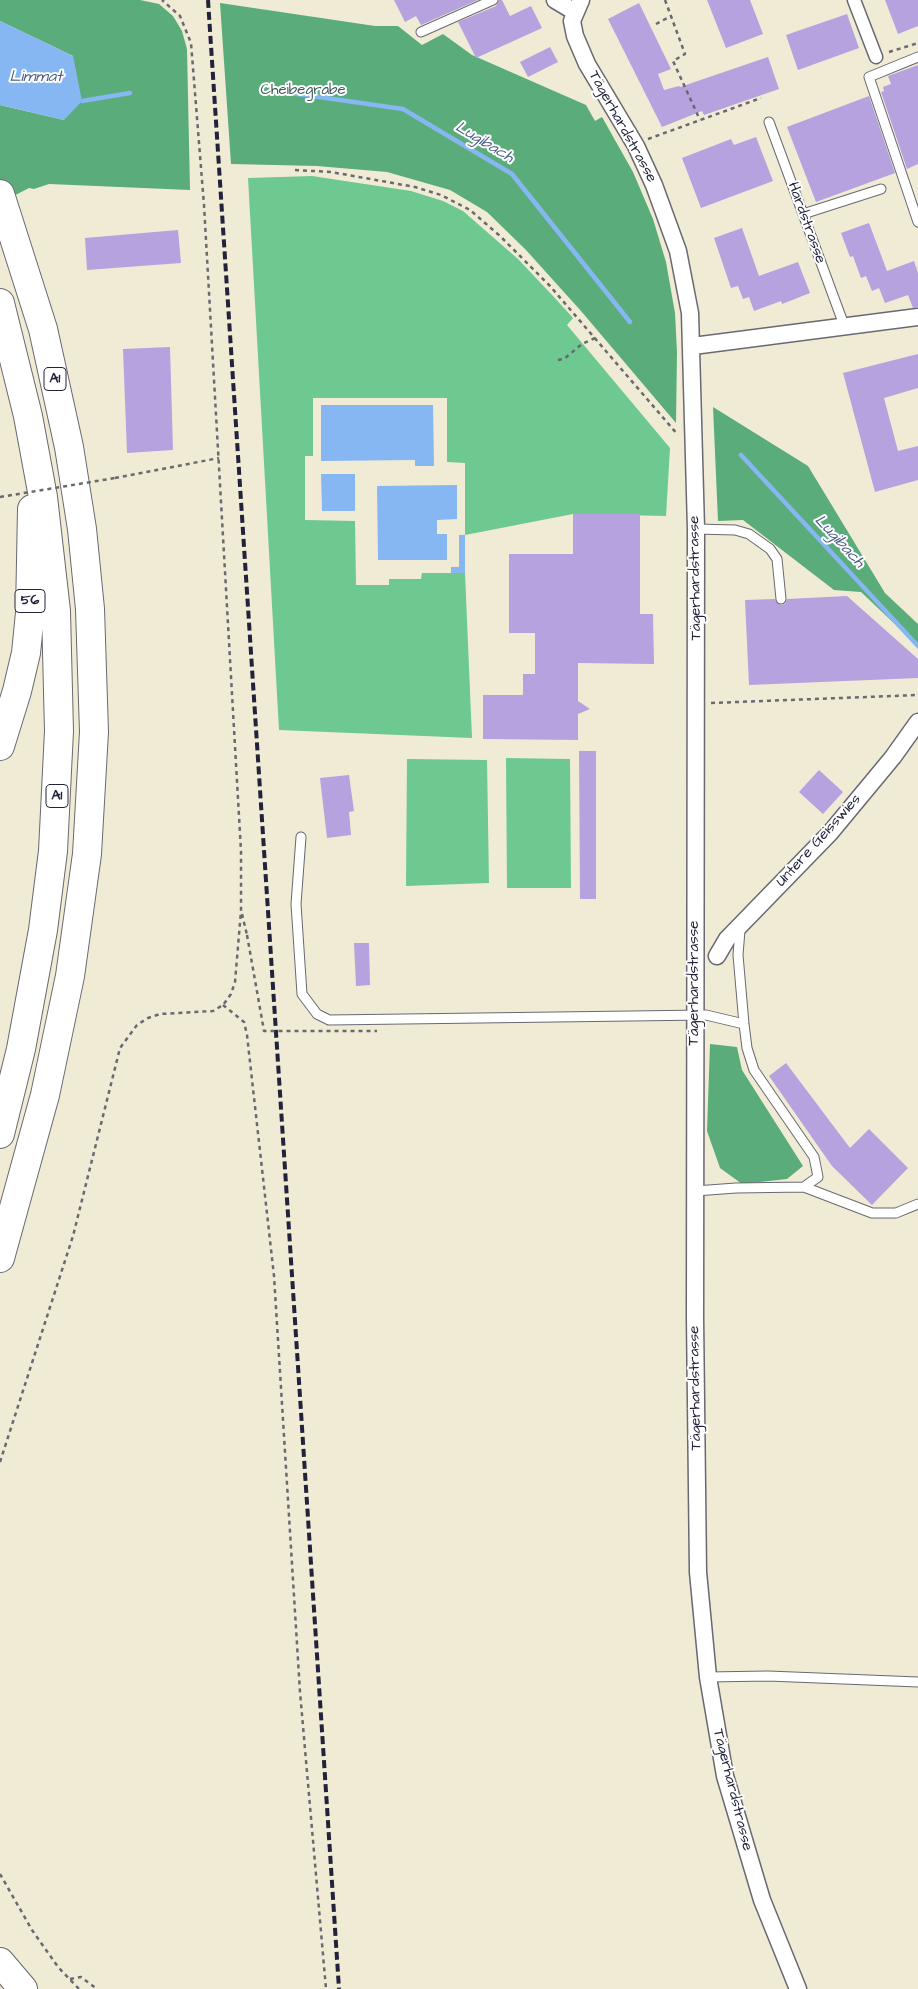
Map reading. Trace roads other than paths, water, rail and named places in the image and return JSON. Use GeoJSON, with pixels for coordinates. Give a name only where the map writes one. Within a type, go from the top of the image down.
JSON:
{"type":"FeatureCollection","features":[{"type":"Feature","properties":{"kind":"highway","name":"A1"},"geometry":{"type":"LineString","coordinates":[[0,194],[43,329],[70,447],[82,529],[90,609],[94,732],[87,854],[70,976],[45,1095],[0,1258]]}},
{"type":"Feature","properties":{"kind":"highway","name":"A1"},"geometry":{"type":"LineString","coordinates":[[0,303],[19,374],[36,453],[48,533],[56,611],[59,691],[58,772],[53,851],[42,938],[21,1049],[0,1134]]}},
{"type":"Feature","properties":{"kind":"highway","name":"56"},"geometry":{"type":"LineString","coordinates":[[0,746],[13,707],[26,653],[30,613],[30,541],[36,453]]}},
{"type":"Feature","properties":{"kind":"highway"},"geometry":{"type":"LineString","coordinates":[[0,1962],[23,1989]]}},
{"type":"Feature","properties":{"kind":"street","name":"Tägerhardstrasse"},"geometry":{"type":"LineString","coordinates":[[555,0],[578,6],[572,21],[574,36],[587,64],[636,146],[669,221],[678,251],[690,312],[693,346],[696,530],[695,1191],[698,1572],[708,1677],[725,1776],[762,1900],[798,1989]]}},
{"type":"Feature","properties":{"kind":"street"},"geometry":{"type":"LineString","coordinates":[[854,0],[876,56]]}},
{"type":"Feature","properties":{"kind":"street"},"geometry":{"type":"LineString","coordinates":[[693,346],[844,325],[918,317]]}},
{"type":"Feature","properties":{"kind":"street","name":"Untere Geisswies"},"geometry":{"type":"LineString","coordinates":[[717,956],[727,939],[830,833],[918,722]]}},
{"type":"Feature","properties":{"kind":"lane"},"geometry":{"type":"LineString","coordinates":[[421,32],[493,0]]}},
{"type":"Feature","properties":{"kind":"lane"},"geometry":{"type":"LineString","coordinates":[[918,56],[869,77],[918,222]]}},
{"type":"Feature","properties":{"kind":"lane","name":"Hardstrasse"},"geometry":{"type":"LineString","coordinates":[[769,122],[844,325]]}},
{"type":"Feature","properties":{"kind":"lane"},"geometry":{"type":"LineString","coordinates":[[803,214],[881,189]]}},
{"type":"Feature","properties":{"kind":"lane"},"geometry":{"type":"LineString","coordinates":[[696,530],[735,530],[749,534],[770,549],[777,559],[780,599]]}},
{"type":"Feature","properties":{"kind":"lane"},"geometry":{"type":"LineString","coordinates":[[301,837],[296,904],[302,994],[317,1014],[329,1020],[695,1016],[706,1014],[744,1024]]}},
{"type":"Feature","properties":{"kind":"lane"},"geometry":{"type":"LineString","coordinates":[[741,925],[737,941],[747,1048],[754,1070],[814,1158],[818,1177],[804,1187]]}},
{"type":"Feature","properties":{"kind":"lane"},"geometry":{"type":"LineString","coordinates":[[695,1191],[804,1187],[872,1213],[896,1214],[918,1204]]}},
{"type":"Feature","properties":{"kind":"lane"},"geometry":{"type":"LineString","coordinates":[[708,1677],[768,1676],[918,1682]]}},
{"type":"Feature","properties":{"kind":"water","name":"Limmat"},"geometry":{"type":"Polygon","coordinates":[[[0,21],[73,56],[82,101],[64,120],[0,105],[0,21]]]}},
{"type":"Feature","properties":{"kind":"water"},"geometry":{"type":"Polygon","coordinates":[[[321,405],[433,405],[434,466],[415,466],[415,460],[321,461],[321,405]]]}},
{"type":"Feature","properties":{"kind":"water"},"geometry":{"type":"Polygon","coordinates":[[[321,474],[355,474],[355,511],[322,511],[321,474]]]}},
{"type":"Feature","properties":{"kind":"water"},"geometry":{"type":"Polygon","coordinates":[[[457,485],[457,519],[437,520],[437,534],[447,534],[447,560],[378,560],[377,486],[457,485]]]}},
{"type":"Feature","properties":{"kind":"water"},"geometry":{"type":"Polygon","coordinates":[[[459,535],[465,535],[465,573],[451,573],[451,567],[459,567],[459,535]]]}},
{"type":"Feature","properties":{"kind":"waterway","name":"Lugibach"},"geometry":{"type":"LineString","coordinates":[[82,101],[130,93]]}},
{"type":"Feature","properties":{"kind":"waterway","name":"Lugibach"},"geometry":{"type":"LineString","coordinates":[[291,93],[403,109],[512,174],[630,322]]}},
{"type":"Feature","properties":{"kind":"waterway","name":"Lugibach"},"geometry":{"type":"LineString","coordinates":[[741,455],[918,646]]}},
{"type":"Feature","properties":{"kind":"railway"},"geometry":{"type":"LineString","coordinates":[[208,0],[339,1989]]}},
{"type":"Feature","properties":{"kind":"park label","name":"Cheibegrabe"},"geometry":{"type":"Point","coordinates":[303,91]}}]}
